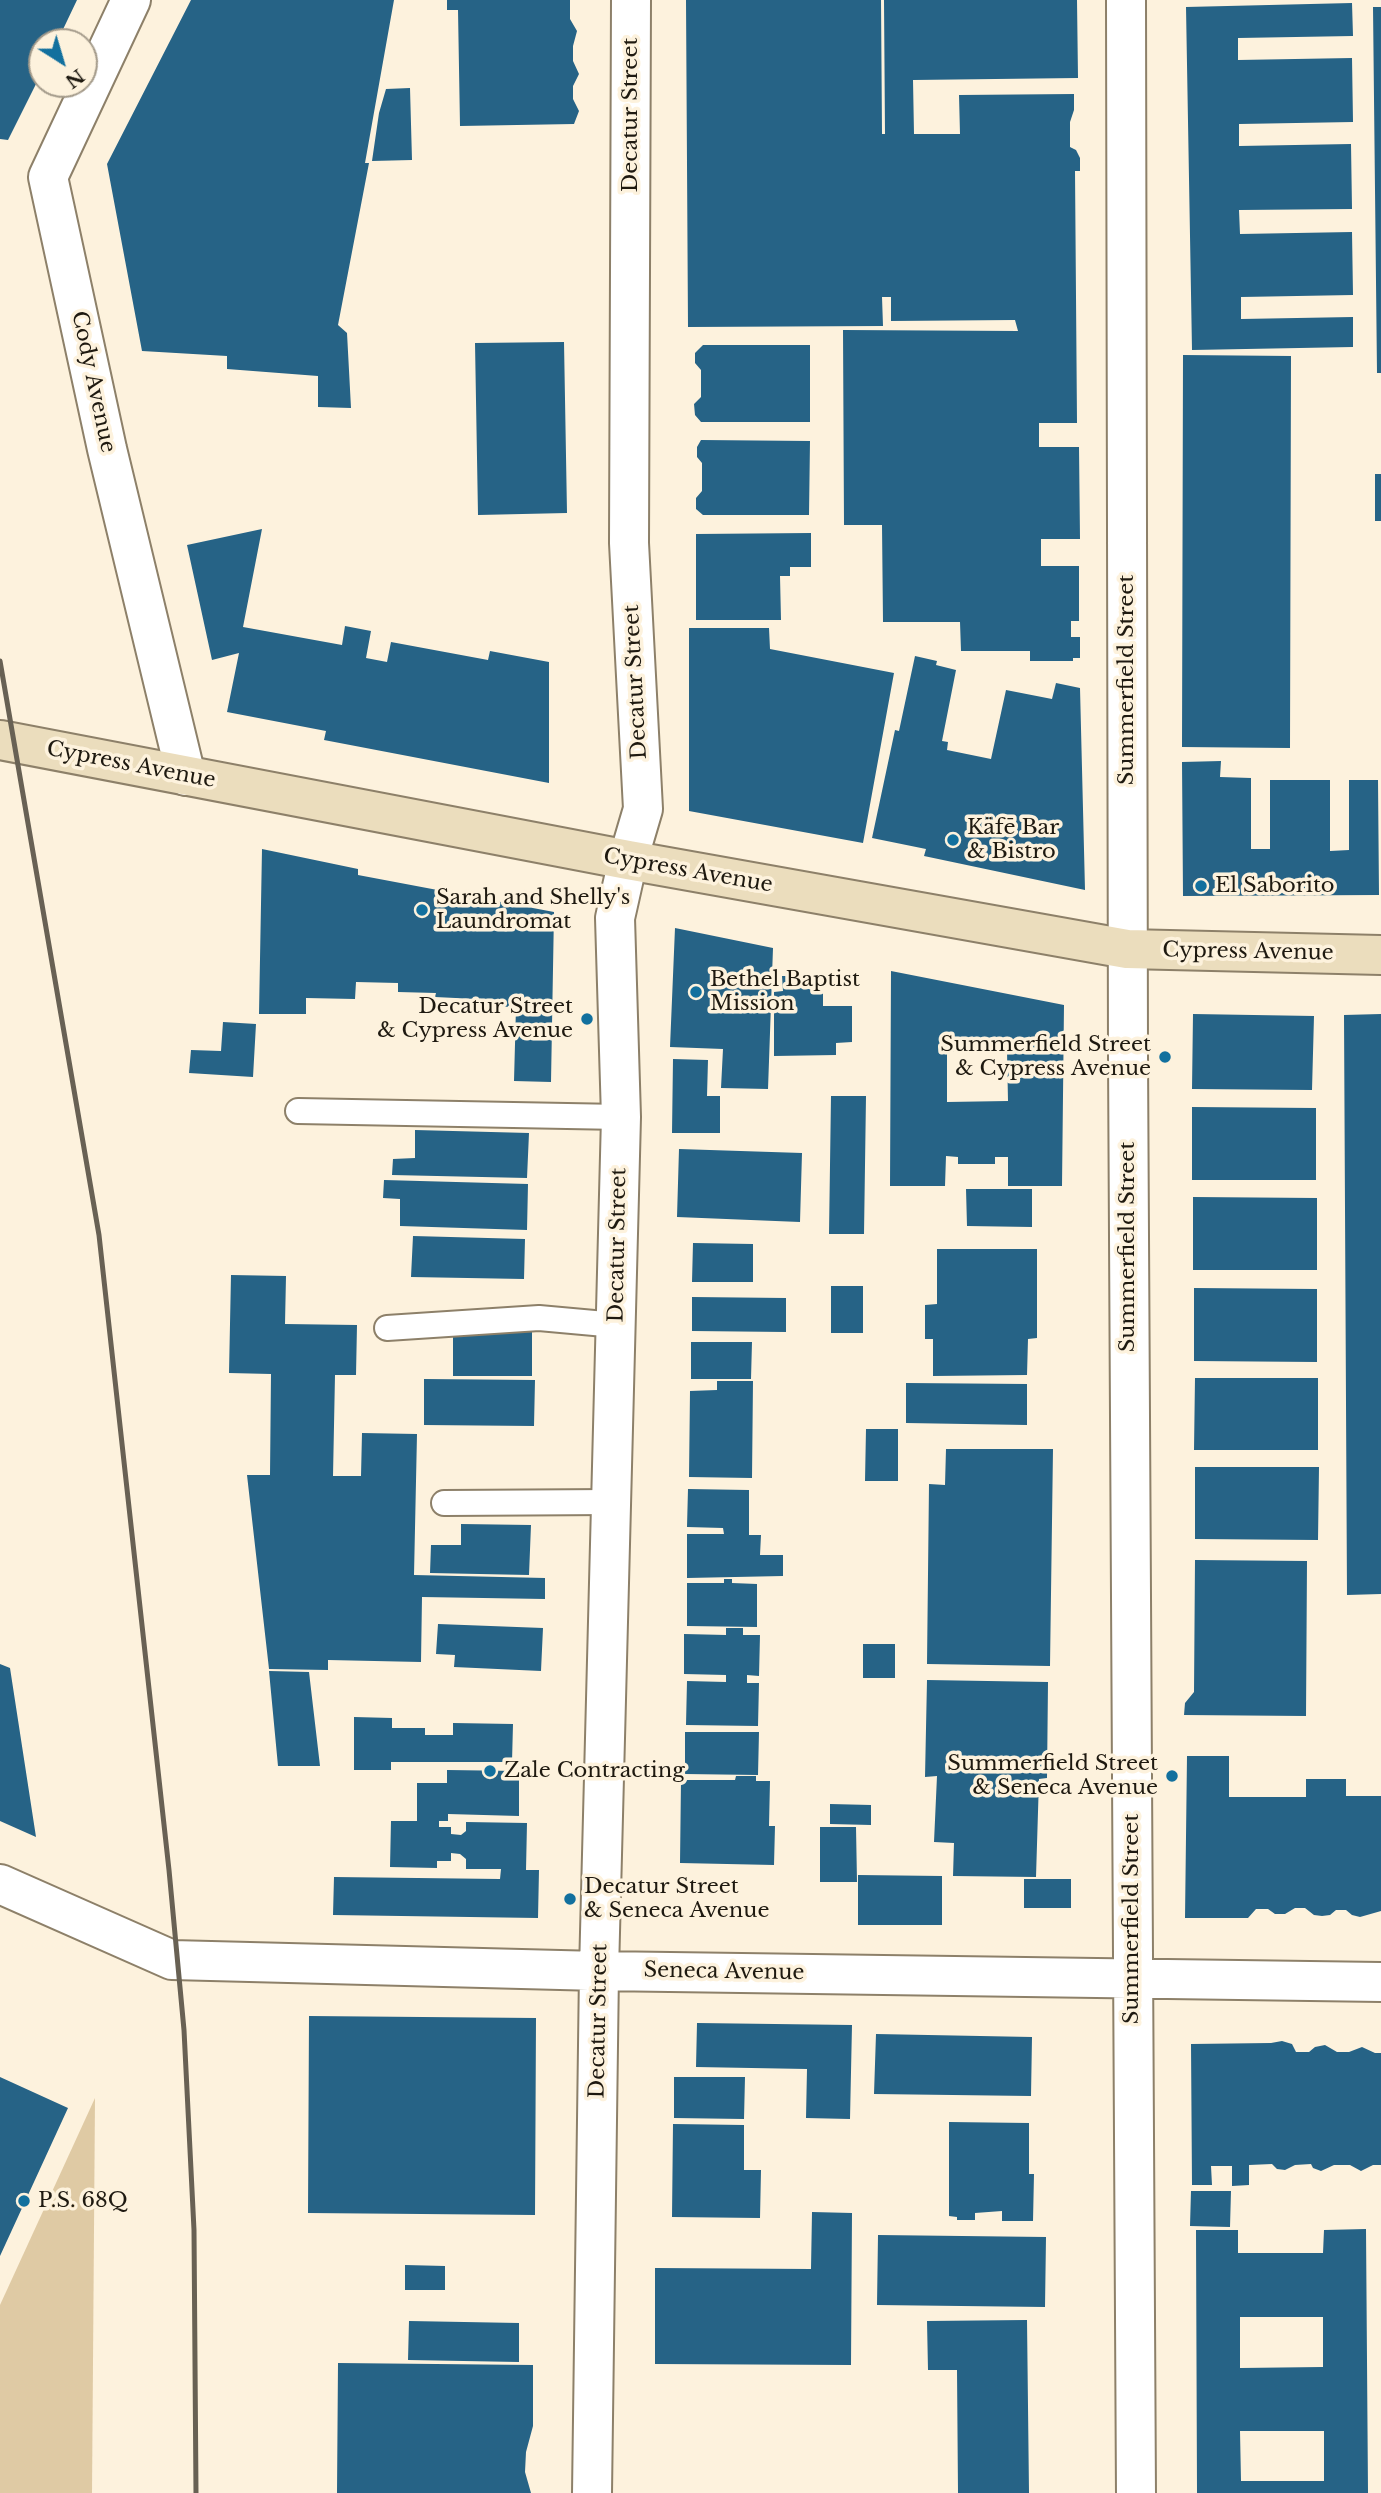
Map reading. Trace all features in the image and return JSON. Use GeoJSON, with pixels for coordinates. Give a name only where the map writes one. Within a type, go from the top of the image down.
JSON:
{"type":"FeatureCollection","features":[{"type":"Feature","properties":{"kind":"main road","name":"Cypress Avenue"},"geometry":{"type":"LineString","coordinates":[[0,740],[628,860],[1127,949],[1381,955]]}},
{"type":"Feature","properties":{"kind":"street","name":"Cody Avenue"},"geometry":{"type":"LineString","coordinates":[[131,0],[48,177],[107,449],[186,776]]}},
{"type":"Feature","properties":{"kind":"street","name":"Decatur Street"},"geometry":{"type":"LineString","coordinates":[[592,2493],[599,1971],[621,1117],[615,918],[643,809],[629,543],[631,0]]}},
{"type":"Feature","properties":{"kind":"street","name":"Summerfield Street"},"geometry":{"type":"LineString","coordinates":[[1126,0],[1127,949],[1136,2493]]}},
{"type":"Feature","properties":{"kind":"street","name":"Seneca Avenue"},"geometry":{"type":"LineString","coordinates":[[0,1884],[173,1960],[599,1971],[1381,1982]]}},
{"type":"Feature","properties":{"kind":"lane"},"geometry":{"type":"LineString","coordinates":[[298,1111],[621,1117]]}},
{"type":"Feature","properties":{"kind":"lane"},"geometry":{"type":"LineString","coordinates":[[387,1328],[539,1318],[616,1325]]}},
{"type":"Feature","properties":{"kind":"lane"},"geometry":{"type":"LineString","coordinates":[[444,1503],[611,1502]]}},
{"type":"Feature","properties":{"kind":"shaded area"},"geometry":{"type":"Polygon","coordinates":[[[95,2098],[92,2493],[0,2493],[0,2305],[95,2098]]]}},
{"type":"Feature","properties":{"kind":"building"},"geometry":{"type":"Polygon","coordinates":[[[0,0],[77,0],[64,28],[28,28],[29,98],[8,140],[0,139],[0,0]]]}},
{"type":"Feature","properties":{"kind":"building"},"geometry":{"type":"Polygon","coordinates":[[[191,0],[394,0],[365,163],[369,163],[338,325],[347,333],[351,408],[318,407],[318,376],[227,369],[227,356],[142,351],[107,164],[191,0]]]}},
{"type":"Feature","properties":{"kind":"building"},"geometry":{"type":"Polygon","coordinates":[[[447,0],[570,0],[570,19],[577,31],[573,61],[579,74],[573,86],[573,99],[579,111],[574,124],[460,126],[458,10],[447,10],[447,0]]]}},
{"type":"Feature","properties":{"kind":"building"},"geometry":{"type":"Polygon","coordinates":[[[686,0],[881,0],[882,134],[885,134],[884,0],[1077,0],[1078,78],[913,80],[914,134],[960,134],[959,95],[1074,94],[1070,147],[1076,150],[1080,158],[1080,171],[1075,171],[1077,423],[1039,423],[1039,447],[1079,447],[1080,539],[1041,539],[1041,566],[1079,566],[1079,621],[1071,621],[1071,637],[1080,637],[1080,658],[1073,658],[1073,661],[1030,661],[1030,651],[961,651],[960,622],[883,622],[882,525],[844,525],[843,330],[1018,331],[1015,320],[891,321],[891,297],[882,297],[883,326],[688,327],[686,0]]]}},
{"type":"Feature","properties":{"kind":"building"},"geometry":{"type":"Polygon","coordinates":[[[1352,3],[1353,36],[1238,38],[1238,60],[1352,58],[1353,122],[1239,124],[1239,146],[1351,144],[1352,209],[1239,210],[1240,234],[1352,232],[1353,295],[1241,297],[1241,319],[1353,317],[1353,347],[1192,350],[1186,7],[1352,3]]]}},
{"type":"Feature","properties":{"kind":"building"},"geometry":{"type":"Polygon","coordinates":[[[1373,7],[1381,7],[1381,373],[1377,373],[1373,7]]]}},
{"type":"Feature","properties":{"kind":"building"},"geometry":{"type":"Polygon","coordinates":[[[410,88],[412,160],[372,161],[379,113],[386,89],[410,88]]]}},
{"type":"Feature","properties":{"kind":"building"},"geometry":{"type":"Polygon","coordinates":[[[564,342],[567,513],[478,515],[475,343],[564,342]]]}},
{"type":"Feature","properties":{"kind":"building"},"geometry":{"type":"Polygon","coordinates":[[[703,345],[810,345],[810,422],[701,422],[695,415],[694,404],[701,397],[701,370],[695,363],[695,353],[703,345]]]}},
{"type":"Feature","properties":{"kind":"building"},"geometry":{"type":"Polygon","coordinates":[[[1183,355],[1291,356],[1290,748],[1182,747],[1183,355]]]}},
{"type":"Feature","properties":{"kind":"building"},"geometry":{"type":"Polygon","coordinates":[[[701,440],[810,441],[809,515],[703,515],[696,509],[696,498],[702,491],[702,463],[697,457],[697,447],[701,440]]]}},
{"type":"Feature","properties":{"kind":"building"},"geometry":{"type":"Polygon","coordinates":[[[1375,474],[1381,474],[1381,521],[1375,521],[1375,474]]]}},
{"type":"Feature","properties":{"kind":"building"},"geometry":{"type":"Polygon","coordinates":[[[262,529],[243,627],[342,645],[345,626],[371,631],[366,658],[387,662],[391,642],[488,660],[490,651],[549,662],[549,783],[324,740],[326,731],[227,712],[239,653],[212,660],[187,545],[262,529]]]}},
{"type":"Feature","properties":{"kind":"building"},"geometry":{"type":"Polygon","coordinates":[[[811,533],[811,567],[790,567],[790,576],[780,576],[781,620],[696,620],[696,534],[811,533]]]}},
{"type":"Feature","properties":{"kind":"building"},"geometry":{"type":"Polygon","coordinates":[[[689,628],[769,628],[770,649],[894,673],[863,843],[689,811],[689,628]]]}},
{"type":"Feature","properties":{"kind":"building"},"geometry":{"type":"Polygon","coordinates":[[[915,656],[937,661],[936,665],[956,670],[942,741],[948,742],[947,750],[991,759],[1006,690],[1052,699],[1056,683],[1080,688],[1085,890],[924,856],[926,849],[872,838],[895,730],[899,731],[915,656]]]}},
{"type":"Feature","properties":{"kind":"building"},"geometry":{"type":"Polygon","coordinates":[[[1221,761],[1220,777],[1251,778],[1251,849],[1270,849],[1270,780],[1330,780],[1330,851],[1349,850],[1349,780],[1378,780],[1379,895],[1183,896],[1182,762],[1221,761]]]}},
{"type":"Feature","properties":{"kind":"building"},"geometry":{"type":"Polygon","coordinates":[[[262,849],[358,869],[358,875],[554,912],[551,1082],[514,1081],[516,1007],[476,1006],[476,999],[435,997],[436,993],[398,992],[398,983],[356,982],[355,999],[306,998],[306,1014],[259,1014],[262,849]]]}},
{"type":"Feature","properties":{"kind":"building"},"geometry":{"type":"Polygon","coordinates":[[[675,928],[773,948],[768,1089],[721,1088],[723,1049],[670,1047],[675,928]]]}},
{"type":"Feature","properties":{"kind":"building"},"geometry":{"type":"Polygon","coordinates":[[[891,971],[1064,1005],[1062,1186],[1008,1186],[1008,1157],[995,1157],[995,1164],[958,1164],[958,1157],[946,1156],[945,1186],[890,1186],[891,971]],[[1007,1051],[947,1052],[947,1102],[1008,1101],[1007,1051]]]}},
{"type":"Feature","properties":{"kind":"building"},"geometry":{"type":"Polygon","coordinates":[[[782,976],[819,976],[819,992],[823,992],[823,1006],[852,1006],[852,1042],[836,1043],[836,1055],[774,1056],[774,992],[783,991],[782,976]]]}},
{"type":"Feature","properties":{"kind":"building"},"geometry":{"type":"Polygon","coordinates":[[[1193,1014],[1314,1016],[1312,1090],[1192,1089],[1193,1014]]]}},
{"type":"Feature","properties":{"kind":"building"},"geometry":{"type":"Polygon","coordinates":[[[1381,1014],[1381,1594],[1347,1595],[1344,1015],[1381,1014]]]}},
{"type":"Feature","properties":{"kind":"building"},"geometry":{"type":"Polygon","coordinates":[[[223,1022],[256,1024],[253,1077],[189,1073],[191,1050],[221,1051],[223,1022]]]}},
{"type":"Feature","properties":{"kind":"building"},"geometry":{"type":"Polygon","coordinates":[[[673,1059],[708,1060],[707,1096],[720,1096],[720,1133],[672,1133],[673,1059]]]}},
{"type":"Feature","properties":{"kind":"building"},"geometry":{"type":"Polygon","coordinates":[[[831,1096],[866,1096],[864,1234],[829,1234],[831,1096]]]}},
{"type":"Feature","properties":{"kind":"building"},"geometry":{"type":"Polygon","coordinates":[[[1192,1107],[1316,1108],[1316,1180],[1192,1180],[1192,1107]]]}},
{"type":"Feature","properties":{"kind":"building"},"geometry":{"type":"Polygon","coordinates":[[[415,1130],[529,1133],[527,1178],[392,1175],[393,1159],[415,1158],[415,1130]]]}},
{"type":"Feature","properties":{"kind":"building"},"geometry":{"type":"Polygon","coordinates":[[[679,1149],[802,1153],[800,1222],[677,1217],[679,1149]]]}},
{"type":"Feature","properties":{"kind":"building"},"geometry":{"type":"Polygon","coordinates":[[[384,1180],[528,1184],[527,1230],[400,1226],[400,1199],[383,1198],[384,1180]]]}},
{"type":"Feature","properties":{"kind":"building"},"geometry":{"type":"Polygon","coordinates":[[[966,1189],[1032,1189],[1032,1227],[967,1226],[966,1189]]]}},
{"type":"Feature","properties":{"kind":"building"},"geometry":{"type":"Polygon","coordinates":[[[1193,1197],[1317,1198],[1317,1270],[1193,1270],[1193,1197]]]}},
{"type":"Feature","properties":{"kind":"building"},"geometry":{"type":"Polygon","coordinates":[[[413,1236],[525,1239],[524,1279],[411,1277],[413,1236]]]}},
{"type":"Feature","properties":{"kind":"building"},"geometry":{"type":"Polygon","coordinates":[[[693,1243],[753,1244],[753,1282],[692,1282],[693,1243]]]}},
{"type":"Feature","properties":{"kind":"building"},"geometry":{"type":"Polygon","coordinates":[[[937,1249],[1037,1249],[1037,1338],[1028,1339],[1027,1375],[933,1376],[933,1339],[925,1339],[925,1305],[937,1304],[937,1249]]]}},
{"type":"Feature","properties":{"kind":"building"},"geometry":{"type":"Polygon","coordinates":[[[231,1275],[286,1276],[285,1324],[357,1325],[356,1375],[335,1375],[333,1476],[361,1476],[362,1433],[417,1434],[414,1575],[545,1578],[545,1599],[422,1597],[421,1662],[328,1660],[328,1670],[269,1669],[247,1475],[270,1475],[271,1374],[229,1373],[231,1275]]]}},
{"type":"Feature","properties":{"kind":"building"},"geometry":{"type":"Polygon","coordinates":[[[831,1286],[863,1286],[863,1333],[831,1333],[831,1286]]]}},
{"type":"Feature","properties":{"kind":"building"},"geometry":{"type":"Polygon","coordinates":[[[1194,1288],[1317,1289],[1317,1362],[1194,1361],[1194,1288]]]}},
{"type":"Feature","properties":{"kind":"building"},"geometry":{"type":"Polygon","coordinates":[[[692,1297],[786,1298],[786,1332],[692,1331],[692,1297]]]}},
{"type":"Feature","properties":{"kind":"building"},"geometry":{"type":"Polygon","coordinates":[[[532,1328],[532,1376],[453,1376],[453,1329],[532,1328]]]}},
{"type":"Feature","properties":{"kind":"building"},"geometry":{"type":"Polygon","coordinates":[[[691,1342],[752,1342],[751,1379],[691,1379],[691,1342]]]}},
{"type":"Feature","properties":{"kind":"building"},"geometry":{"type":"Polygon","coordinates":[[[1195,1378],[1318,1378],[1318,1450],[1194,1450],[1195,1378]]]}},
{"type":"Feature","properties":{"kind":"building"},"geometry":{"type":"Polygon","coordinates":[[[424,1379],[535,1380],[534,1426],[424,1425],[424,1379]]]}},
{"type":"Feature","properties":{"kind":"building"},"geometry":{"type":"Polygon","coordinates":[[[717,1381],[753,1381],[752,1478],[689,1477],[690,1391],[717,1390],[717,1381]]]}},
{"type":"Feature","properties":{"kind":"building"},"geometry":{"type":"Polygon","coordinates":[[[906,1383],[1027,1384],[1027,1425],[906,1423],[906,1383]]]}},
{"type":"Feature","properties":{"kind":"building"},"geometry":{"type":"Polygon","coordinates":[[[866,1429],[898,1429],[898,1481],[865,1481],[866,1429]]]}},
{"type":"Feature","properties":{"kind":"building"},"geometry":{"type":"Polygon","coordinates":[[[946,1449],[1053,1449],[1050,1666],[927,1664],[929,1484],[945,1485],[946,1449]]]}},
{"type":"Feature","properties":{"kind":"building"},"geometry":{"type":"Polygon","coordinates":[[[1195,1467],[1319,1467],[1318,1540],[1195,1539],[1195,1467]]]}},
{"type":"Feature","properties":{"kind":"building"},"geometry":{"type":"Polygon","coordinates":[[[688,1489],[749,1490],[749,1535],[761,1535],[760,1555],[783,1555],[783,1576],[687,1578],[687,1534],[724,1534],[723,1528],[687,1527],[688,1489]]]}},
{"type":"Feature","properties":{"kind":"building"},"geometry":{"type":"Polygon","coordinates":[[[461,1524],[531,1525],[529,1575],[430,1573],[431,1545],[461,1545],[461,1524]]]}},
{"type":"Feature","properties":{"kind":"building"},"geometry":{"type":"Polygon","coordinates":[[[1195,1560],[1307,1561],[1306,1716],[1184,1715],[1185,1703],[1194,1692],[1195,1560]]]}},
{"type":"Feature","properties":{"kind":"building"},"geometry":{"type":"Polygon","coordinates":[[[724,1579],[732,1579],[732,1583],[757,1584],[757,1627],[687,1626],[687,1583],[724,1583],[724,1579]]]}},
{"type":"Feature","properties":{"kind":"building"},"geometry":{"type":"Polygon","coordinates":[[[438,1624],[543,1628],[541,1671],[454,1667],[455,1655],[436,1654],[438,1624]]]}},
{"type":"Feature","properties":{"kind":"building"},"geometry":{"type":"Polygon","coordinates":[[[726,1628],[743,1628],[743,1635],[760,1635],[759,1676],[747,1675],[747,1683],[759,1683],[758,1726],[686,1725],[687,1681],[726,1682],[726,1675],[684,1674],[684,1634],[726,1635],[726,1628]]]}},
{"type":"Feature","properties":{"kind":"building"},"geometry":{"type":"Polygon","coordinates":[[[863,1644],[895,1644],[895,1678],[863,1678],[863,1644]]]}},
{"type":"Feature","properties":{"kind":"building"},"geometry":{"type":"Polygon","coordinates":[[[0,1664],[10,1668],[36,1837],[0,1821],[0,1664]]]}},
{"type":"Feature","properties":{"kind":"building"},"geometry":{"type":"Polygon","coordinates":[[[269,1671],[309,1672],[320,1766],[278,1766],[269,1671]]]}},
{"type":"Feature","properties":{"kind":"building"},"geometry":{"type":"Polygon","coordinates":[[[927,1680],[1048,1682],[1047,1778],[1039,1779],[1036,1877],[953,1876],[954,1843],[934,1842],[937,1776],[925,1777],[927,1680]]]}},
{"type":"Feature","properties":{"kind":"building"},"geometry":{"type":"Polygon","coordinates":[[[354,1717],[392,1718],[392,1728],[425,1728],[425,1735],[453,1735],[453,1723],[513,1724],[512,1762],[391,1762],[391,1770],[354,1770],[354,1717]]]}},
{"type":"Feature","properties":{"kind":"building"},"geometry":{"type":"Polygon","coordinates":[[[685,1732],[759,1732],[758,1775],[685,1774],[685,1732]]]}},
{"type":"Feature","properties":{"kind":"building"},"geometry":{"type":"Polygon","coordinates":[[[1187,1756],[1229,1756],[1229,1797],[1306,1797],[1306,1779],[1346,1779],[1346,1796],[1381,1796],[1381,1911],[1360,1917],[1346,1910],[1336,1910],[1330,1915],[1322,1916],[1314,1915],[1305,1908],[1295,1908],[1285,1914],[1256,1909],[1248,1918],[1185,1918],[1187,1756]]]}},
{"type":"Feature","properties":{"kind":"building"},"geometry":{"type":"Polygon","coordinates":[[[447,1770],[519,1771],[519,1816],[448,1814],[448,1821],[439,1821],[439,1827],[451,1827],[451,1834],[461,1835],[466,1831],[466,1822],[527,1823],[526,1870],[539,1870],[538,1918],[333,1915],[334,1877],[500,1879],[501,1869],[466,1869],[466,1859],[460,1854],[451,1853],[451,1861],[437,1861],[437,1868],[390,1867],[391,1821],[417,1821],[417,1783],[447,1783],[447,1770]]]}},
{"type":"Feature","properties":{"kind":"building"},"geometry":{"type":"Polygon","coordinates":[[[736,1776],[756,1776],[756,1781],[770,1781],[769,1826],[775,1826],[774,1865],[680,1863],[681,1780],[735,1780],[736,1776]]]}},
{"type":"Feature","properties":{"kind":"building"},"geometry":{"type":"Polygon","coordinates":[[[830,1804],[871,1805],[871,1825],[830,1824],[830,1804]]]}},
{"type":"Feature","properties":{"kind":"building"},"geometry":{"type":"Polygon","coordinates":[[[820,1827],[856,1827],[857,1882],[820,1882],[820,1827]]]}},
{"type":"Feature","properties":{"kind":"building"},"geometry":{"type":"Polygon","coordinates":[[[858,1875],[942,1876],[942,1925],[858,1925],[858,1875]]]}},
{"type":"Feature","properties":{"kind":"building"},"geometry":{"type":"Polygon","coordinates":[[[1024,1879],[1071,1879],[1071,1908],[1024,1908],[1024,1879]]]}},
{"type":"Feature","properties":{"kind":"building"},"geometry":{"type":"Polygon","coordinates":[[[309,2016],[536,2018],[535,2215],[308,2213],[309,2016]]]}},
{"type":"Feature","properties":{"kind":"building"},"geometry":{"type":"Polygon","coordinates":[[[697,2023],[852,2025],[850,2119],[806,2118],[807,2069],[696,2067],[697,2023]]]}},
{"type":"Feature","properties":{"kind":"building"},"geometry":{"type":"Polygon","coordinates":[[[876,2034],[1032,2037],[1031,2096],[874,2094],[876,2034]]]}},
{"type":"Feature","properties":{"kind":"building"},"geometry":{"type":"Polygon","coordinates":[[[1282,2041],[1292,2044],[1296,2052],[1309,2052],[1315,2047],[1325,2045],[1337,2052],[1349,2052],[1362,2047],[1381,2053],[1381,2165],[1373,2165],[1361,2171],[1350,2165],[1334,2165],[1321,2171],[1313,2168],[1311,2164],[1295,2165],[1285,2170],[1277,2169],[1272,2164],[1249,2165],[1249,2185],[1232,2186],[1232,2166],[1211,2166],[1212,2185],[1192,2185],[1191,2044],[1282,2041]]]}},
{"type":"Feature","properties":{"kind":"building"},"geometry":{"type":"Polygon","coordinates":[[[0,2077],[68,2108],[0,2256],[0,2077]]]}},
{"type":"Feature","properties":{"kind":"building"},"geometry":{"type":"Polygon","coordinates":[[[674,2077],[745,2077],[744,2119],[674,2118],[674,2077]]]}},
{"type":"Feature","properties":{"kind":"building"},"geometry":{"type":"Polygon","coordinates":[[[949,2122],[1029,2123],[1029,2174],[1034,2174],[1033,2221],[1002,2221],[1002,2211],[975,2213],[975,2220],[957,2220],[957,2217],[949,2216],[949,2122]]]}},
{"type":"Feature","properties":{"kind":"building"},"geometry":{"type":"Polygon","coordinates":[[[673,2124],[744,2125],[744,2170],[761,2170],[760,2218],[672,2217],[673,2124]]]}},
{"type":"Feature","properties":{"kind":"building"},"geometry":{"type":"Polygon","coordinates":[[[1191,2191],[1231,2191],[1230,2227],[1190,2226],[1191,2191]]]}},
{"type":"Feature","properties":{"kind":"building"},"geometry":{"type":"Polygon","coordinates":[[[812,2212],[852,2213],[851,2365],[655,2364],[655,2268],[811,2269],[812,2212]]]}},
{"type":"Feature","properties":{"kind":"building"},"geometry":{"type":"Polygon","coordinates":[[[1366,2229],[1368,2493],[1197,2493],[1196,2230],[1238,2230],[1238,2253],[1323,2253],[1324,2230],[1366,2229]],[[1240,2317],[1240,2368],[1323,2367],[1323,2317],[1240,2317]],[[1240,2431],[1241,2481],[1324,2481],[1324,2431],[1240,2431]]]}},
{"type":"Feature","properties":{"kind":"building"},"geometry":{"type":"Polygon","coordinates":[[[878,2235],[1046,2237],[1045,2307],[877,2305],[878,2235]]]}},
{"type":"Feature","properties":{"kind":"building"},"geometry":{"type":"Polygon","coordinates":[[[405,2265],[445,2266],[445,2290],[405,2290],[405,2265]]]}},
{"type":"Feature","properties":{"kind":"building"},"geometry":{"type":"Polygon","coordinates":[[[1027,2320],[1029,2493],[958,2493],[957,2370],[928,2370],[927,2321],[1027,2320]]]}},
{"type":"Feature","properties":{"kind":"building"},"geometry":{"type":"Polygon","coordinates":[[[409,2321],[519,2323],[519,2362],[408,2360],[409,2321]]]}},
{"type":"Feature","properties":{"kind":"building"},"geometry":{"type":"Polygon","coordinates":[[[338,2363],[533,2365],[533,2426],[526,2452],[525,2472],[531,2493],[337,2493],[338,2363]]]}},
{"type":"Feature","properties":{"kind":"railway"},"geometry":{"type":"LineString","coordinates":[[0,661],[99,1235],[169,1870],[184,2030],[194,2230],[196,2493]]}},
{"type":"Feature","properties":{"kind":"place","name":"Käfē Bar & Bistro"},"geometry":{"type":"Point","coordinates":[953,840]}},
{"type":"Feature","properties":{"kind":"place","name":"El Saborito"},"geometry":{"type":"Point","coordinates":[1201,886]}},
{"type":"Feature","properties":{"kind":"place","name":"Sarah and Shelly's Laundromat"},"geometry":{"type":"Point","coordinates":[422,910]}},
{"type":"Feature","properties":{"kind":"place","name":"Bethel Baptist Mission"},"geometry":{"type":"Point","coordinates":[696,992]}},
{"type":"Feature","properties":{"kind":"place","name":"Decatur Street & Cypress Avenue"},"geometry":{"type":"Point","coordinates":[587,1019]}},
{"type":"Feature","properties":{"kind":"place","name":"Summerfield Street & Cypress Avenue"},"geometry":{"type":"Point","coordinates":[1165,1057]}},
{"type":"Feature","properties":{"kind":"place","name":"Zale Contracting"},"geometry":{"type":"Point","coordinates":[490,1771]}},
{"type":"Feature","properties":{"kind":"place","name":"Summerfield Street & Seneca Avenue"},"geometry":{"type":"Point","coordinates":[1172,1776]}},
{"type":"Feature","properties":{"kind":"place","name":"Decatur Street & Seneca Avenue"},"geometry":{"type":"Point","coordinates":[570,1899]}},
{"type":"Feature","properties":{"kind":"place","name":"P.S. 68Q"},"geometry":{"type":"Point","coordinates":[24,2201]}}]}
